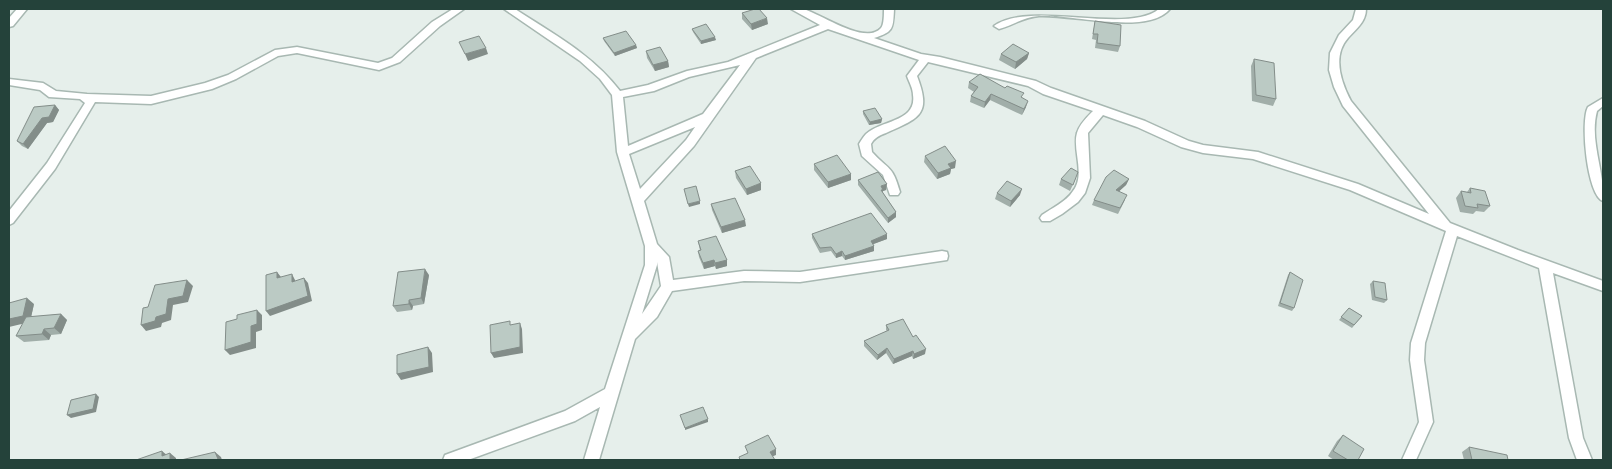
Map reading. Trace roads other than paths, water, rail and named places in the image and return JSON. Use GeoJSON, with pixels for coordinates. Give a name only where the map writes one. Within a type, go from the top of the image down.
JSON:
{"type":"FeatureCollection","features":[{"type":"Feature","properties":{"kind":"street"},"geometry":{"type":"LineString","coordinates":[[9,24],[22,9]]}},
{"type":"Feature","properties":{"kind":"street"},"geometry":{"type":"LineString","coordinates":[[9,82],[43,87],[53,94],[142,102],[220,82],[264,57],[284,51],[297,50],[379,67],[396,60],[436,24],[459,9]]}},
{"type":"Feature","properties":{"kind":"street"},"geometry":{"type":"LineString","coordinates":[[509,9],[584,59],[604,77],[617,95],[623,152],[651,246],[651,265],[592,460]]}},
{"type":"Feature","properties":{"kind":"street"},"geometry":{"type":"LineString","coordinates":[[796,9],[828,25],[926,59],[940,60],[1019,79],[1192,146],[1254,156],[1354,187],[1545,266],[1603,286]]}},
{"type":"Feature","properties":{"kind":"street"},"geometry":{"type":"LineString","coordinates":[[816,19],[822,9]]}},
{"type":"Feature","properties":{"kind":"street"},"geometry":{"type":"LineString","coordinates":[[862,38],[883,32],[887,28],[890,9]]}},
{"type":"Feature","properties":{"kind":"street"},"geometry":{"type":"LineString","coordinates":[[999,26],[1029,14],[1040,12],[1070,13],[1101,19],[1146,18],[1156,17],[1163,13],[1165,9]]}},
{"type":"Feature","properties":{"kind":"street"},"geometry":{"type":"LineString","coordinates":[[1361,9],[1359,21],[1341,39],[1337,50],[1334,67],[1339,89],[1347,103],[1450,227]]}},
{"type":"Feature","properties":{"kind":"street"},"geometry":{"type":"LineString","coordinates":[[617,95],[650,88],[676,78],[725,66],[828,25]]}},
{"type":"Feature","properties":{"kind":"street"},"geometry":{"type":"LineString","coordinates":[[638,199],[690,143],[752,56]]}},
{"type":"Feature","properties":{"kind":"street"},"geometry":{"type":"LineString","coordinates":[[894,192],[888,173],[868,155],[865,144],[868,138],[898,124],[909,117],[914,111],[919,96],[912,76],[926,59]]}},
{"type":"Feature","properties":{"kind":"street"},"geometry":{"type":"LineString","coordinates":[[9,220],[51,166],[90,103],[87,98]]}},
{"type":"Feature","properties":{"kind":"street"},"geometry":{"type":"LineString","coordinates":[[1603,102],[1594,107],[1589,116],[1593,165],[1597,184],[1603,196]]}},
{"type":"Feature","properties":{"kind":"street"},"geometry":{"type":"LineString","coordinates":[[1046,218],[1070,203],[1083,187],[1085,178],[1082,135],[1086,125],[1101,110]]}},
{"type":"Feature","properties":{"kind":"street"},"geometry":{"type":"LineString","coordinates":[[623,152],[707,117]]}},
{"type":"Feature","properties":{"kind":"street"},"geometry":{"type":"LineString","coordinates":[[1409,460],[1426,422],[1418,360],[1418,343],[1450,227]]}},
{"type":"Feature","properties":{"kind":"street"},"geometry":{"type":"LineString","coordinates":[[628,338],[652,313],[668,286],[663,258],[651,246]]}},
{"type":"Feature","properties":{"kind":"street"},"geometry":{"type":"LineString","coordinates":[[668,286],[744,276],[800,277],[942,256]]}},
{"type":"Feature","properties":{"kind":"street"},"geometry":{"type":"LineString","coordinates":[[1545,266],[1575,429],[1584,460]]}},
{"type":"Feature","properties":{"kind":"street"},"geometry":{"type":"LineString","coordinates":[[450,460],[570,416],[611,393]]}}]}
